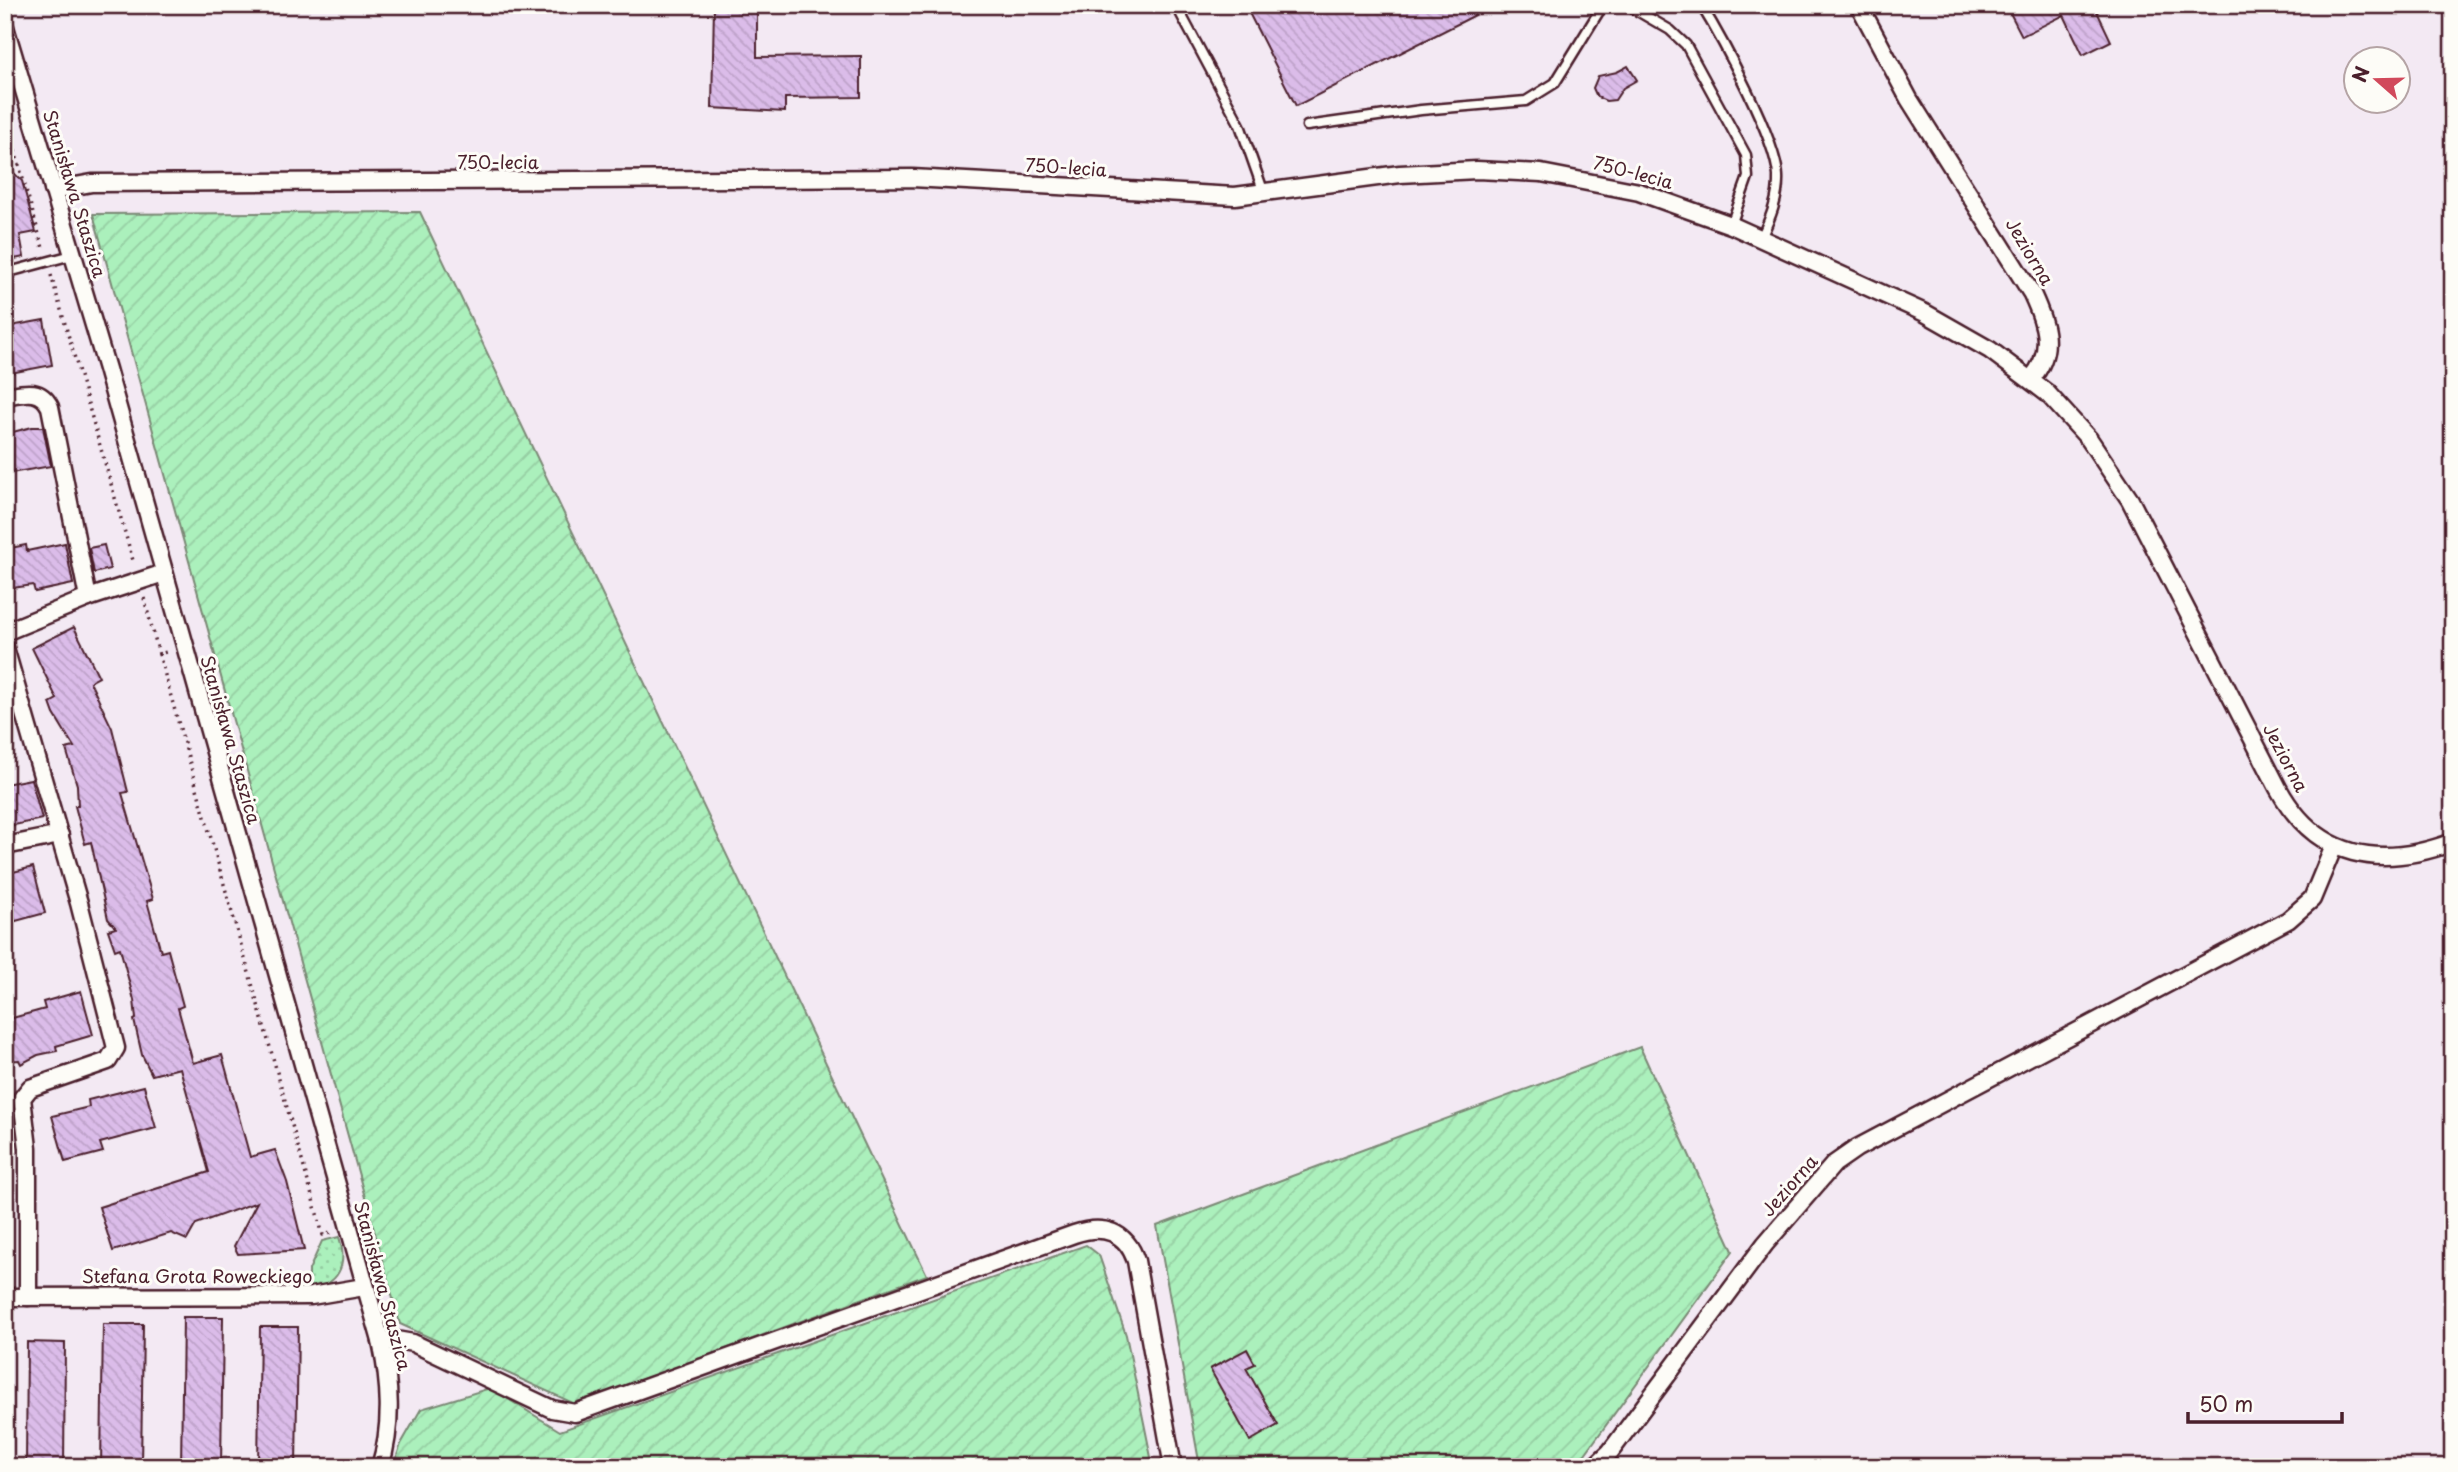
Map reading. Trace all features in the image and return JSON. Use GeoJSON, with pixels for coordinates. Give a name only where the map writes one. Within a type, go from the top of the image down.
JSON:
{"type":"FeatureCollection","features":[{"type":"Feature","properties":{"kind":"street","name":"Jeziorna"},"geometry":{"type":"LineString","coordinates":[[1594,1467],[1618,1442],[1744,1270],[1834,1164],[1892,1129],[2288,920],[2312,899],[2334,846],[2299,819],[2285,801],[2162,558],[2117,478],[2075,423],[2031,379],[2042,365],[2047,346],[2044,323],[2032,294],[1909,99],[1859,5]]}},
{"type":"Feature","properties":{"kind":"street","name":"Stanisława Staszica"},"geometry":{"type":"LineString","coordinates":[[5,27],[7,46],[53,190],[164,573],[381,1341],[390,1414],[380,1467]]}},
{"type":"Feature","properties":{"kind":"street","name":"750-lecia"},"geometry":{"type":"LineString","coordinates":[[53,190],[92,183],[178,185],[912,178],[1194,195],[1264,193],[1400,174],[1454,170],[1518,172],[1616,186],[1731,225],[1947,325],[2031,379]]}},
{"type":"Feature","properties":{"kind":"street"},"geometry":{"type":"LineString","coordinates":[[5,396],[29,391],[40,394],[47,401],[88,598]]}},
{"type":"Feature","properties":{"kind":"street"},"geometry":{"type":"LineString","coordinates":[[5,632],[88,598],[164,573]]}},
{"type":"Feature","properties":{"kind":"street"},"geometry":{"type":"LineString","coordinates":[[5,648],[60,835],[116,1048],[108,1061],[30,1088],[22,1098],[28,1148],[29,1297]]}},
{"type":"Feature","properties":{"kind":"street"},"geometry":{"type":"LineString","coordinates":[[5,846],[60,835]]}},
{"type":"Feature","properties":{"kind":"street"},"geometry":{"type":"LineString","coordinates":[[2334,846],[2383,858],[2419,853],[2453,842]]}},
{"type":"Feature","properties":{"kind":"street"},"geometry":{"type":"LineString","coordinates":[[381,1341],[413,1343],[551,1409],[575,1413],[1095,1228],[1118,1234],[1127,1243],[1136,1261],[1173,1467]]}},
{"type":"Feature","properties":{"kind":"street","name":"Stefana Grota Roweckiego"},"geometry":{"type":"LineString","coordinates":[[5,1297],[322,1296],[364,1287]]}},
{"type":"Feature","properties":{"kind":"lane"},"geometry":{"type":"LineString","coordinates":[[1176,5],[1240,125],[1264,193]]}},
{"type":"Feature","properties":{"kind":"lane"},"geometry":{"type":"LineString","coordinates":[[1307,126],[1421,110],[1526,101],[1555,83],[1603,5]]}},
{"type":"Feature","properties":{"kind":"lane"},"geometry":{"type":"LineString","coordinates":[[1627,5],[1670,30],[1686,45],[1746,155],[1748,177],[1731,225]]}},
{"type":"Feature","properties":{"kind":"lane"},"geometry":{"type":"LineString","coordinates":[[1701,5],[1767,135],[1776,162],[1777,192],[1761,238]]}},
{"type":"Feature","properties":{"kind":"lane"},"geometry":{"type":"LineString","coordinates":[[5,273],[72,255]]}},
{"type":"Feature","properties":{"kind":"path"},"geometry":{"type":"LineString","coordinates":[[5,117],[139,580],[323,1235],[338,1231]]}},
{"type":"Feature","properties":{"kind":"path"},"geometry":{"type":"LineString","coordinates":[[159,654],[175,650]]}},
{"type":"Feature","properties":{"kind":"green space"},"geometry":{"type":"Polygon","coordinates":[[[420,212],[927,1275],[575,1404],[400,1324],[93,214],[420,212]]]}},
{"type":"Feature","properties":{"kind":"green space"},"geometry":{"type":"Polygon","coordinates":[[[1640,1047],[1733,1251],[1585,1454],[1566,1467],[1200,1467],[1157,1226],[1640,1047]]]}},
{"type":"Feature","properties":{"kind":"green space"},"geometry":{"type":"Polygon","coordinates":[[[339,1237],[342,1256],[339,1272],[328,1283],[309,1287],[309,1270],[322,1241],[339,1237]]]}},
{"type":"Feature","properties":{"kind":"green space"},"geometry":{"type":"Polygon","coordinates":[[[1086,1245],[1099,1255],[1126,1335],[1153,1467],[393,1467],[401,1444],[421,1409],[490,1388],[560,1431],[1086,1245]]]}},
{"type":"Feature","properties":{"kind":"building"},"geometry":{"type":"Polygon","coordinates":[[[714,5],[757,5],[757,57],[861,56],[861,97],[785,98],[785,112],[712,108],[714,5]]]}},
{"type":"Feature","properties":{"kind":"building"},"geometry":{"type":"Polygon","coordinates":[[[1245,5],[1495,5],[1296,106],[1245,5]]]}},
{"type":"Feature","properties":{"kind":"building"},"geometry":{"type":"Polygon","coordinates":[[[2020,5],[2094,5],[2111,41],[2083,55],[2064,15],[2022,36],[2009,11],[2020,5]]]}},
{"type":"Feature","properties":{"kind":"building"},"geometry":{"type":"Polygon","coordinates":[[[1628,66],[1637,80],[1623,88],[1615,100],[1606,101],[1597,97],[1593,88],[1598,76],[1617,72],[1628,66]]]}},
{"type":"Feature","properties":{"kind":"building"},"geometry":{"type":"Polygon","coordinates":[[[5,164],[22,181],[36,232],[20,235],[24,257],[5,261],[5,164]]]}},
{"type":"Feature","properties":{"kind":"building"},"geometry":{"type":"Polygon","coordinates":[[[44,320],[52,365],[5,374],[5,327],[44,320]]]}},
{"type":"Feature","properties":{"kind":"building"},"geometry":{"type":"Polygon","coordinates":[[[43,427],[51,466],[5,474],[5,434],[43,427]]]}},
{"type":"Feature","properties":{"kind":"building"},"geometry":{"type":"Polygon","coordinates":[[[65,543],[73,584],[35,592],[33,585],[5,589],[5,549],[26,545],[27,551],[65,543]]]}},
{"type":"Feature","properties":{"kind":"building"},"geometry":{"type":"Polygon","coordinates":[[[104,545],[110,569],[94,573],[89,548],[104,545]]]}},
{"type":"Feature","properties":{"kind":"building"},"geometry":{"type":"Polygon","coordinates":[[[74,627],[99,677],[90,682],[112,728],[128,792],[122,793],[153,899],[147,901],[161,952],[168,950],[183,1006],[178,1008],[193,1063],[222,1055],[250,1157],[275,1150],[287,1182],[304,1250],[238,1254],[234,1246],[257,1202],[196,1224],[187,1240],[171,1233],[113,1251],[99,1207],[209,1172],[180,1068],[152,1075],[142,1055],[134,1020],[134,1000],[120,948],[115,950],[108,930],[116,928],[108,919],[91,842],[85,844],[75,806],[78,806],[77,785],[66,749],[74,747],[54,714],[50,703],[57,699],[32,648],[74,627]]]}},
{"type":"Feature","properties":{"kind":"building"},"geometry":{"type":"Polygon","coordinates":[[[31,779],[42,819],[5,827],[5,784],[31,779]]]}},
{"type":"Feature","properties":{"kind":"building"},"geometry":{"type":"Polygon","coordinates":[[[33,867],[45,913],[5,924],[5,874],[33,867]]]}},
{"type":"Feature","properties":{"kind":"building"},"geometry":{"type":"Polygon","coordinates":[[[81,991],[93,1035],[56,1046],[57,1051],[38,1055],[21,1064],[19,1060],[5,1061],[5,1020],[45,1009],[43,1002],[81,991]]]}},
{"type":"Feature","properties":{"kind":"building"},"geometry":{"type":"Polygon","coordinates":[[[144,1086],[156,1128],[100,1143],[103,1152],[65,1162],[52,1116],[89,1107],[88,1100],[144,1086]]]}},
{"type":"Feature","properties":{"kind":"building"},"geometry":{"type":"Polygon","coordinates":[[[183,1317],[223,1317],[221,1467],[181,1467],[183,1317]]]}},
{"type":"Feature","properties":{"kind":"building"},"geometry":{"type":"Polygon","coordinates":[[[103,1324],[143,1324],[141,1467],[101,1467],[103,1324]]]}},
{"type":"Feature","properties":{"kind":"building"},"geometry":{"type":"Polygon","coordinates":[[[260,1327],[298,1327],[296,1467],[258,1467],[260,1327]]]}},
{"type":"Feature","properties":{"kind":"building"},"geometry":{"type":"Polygon","coordinates":[[[27,1342],[65,1343],[64,1467],[26,1467],[27,1342]]]}},
{"type":"Feature","properties":{"kind":"building"},"geometry":{"type":"Polygon","coordinates":[[[1247,1349],[1255,1364],[1246,1368],[1278,1425],[1250,1441],[1210,1369],[1247,1349]]]}}]}
